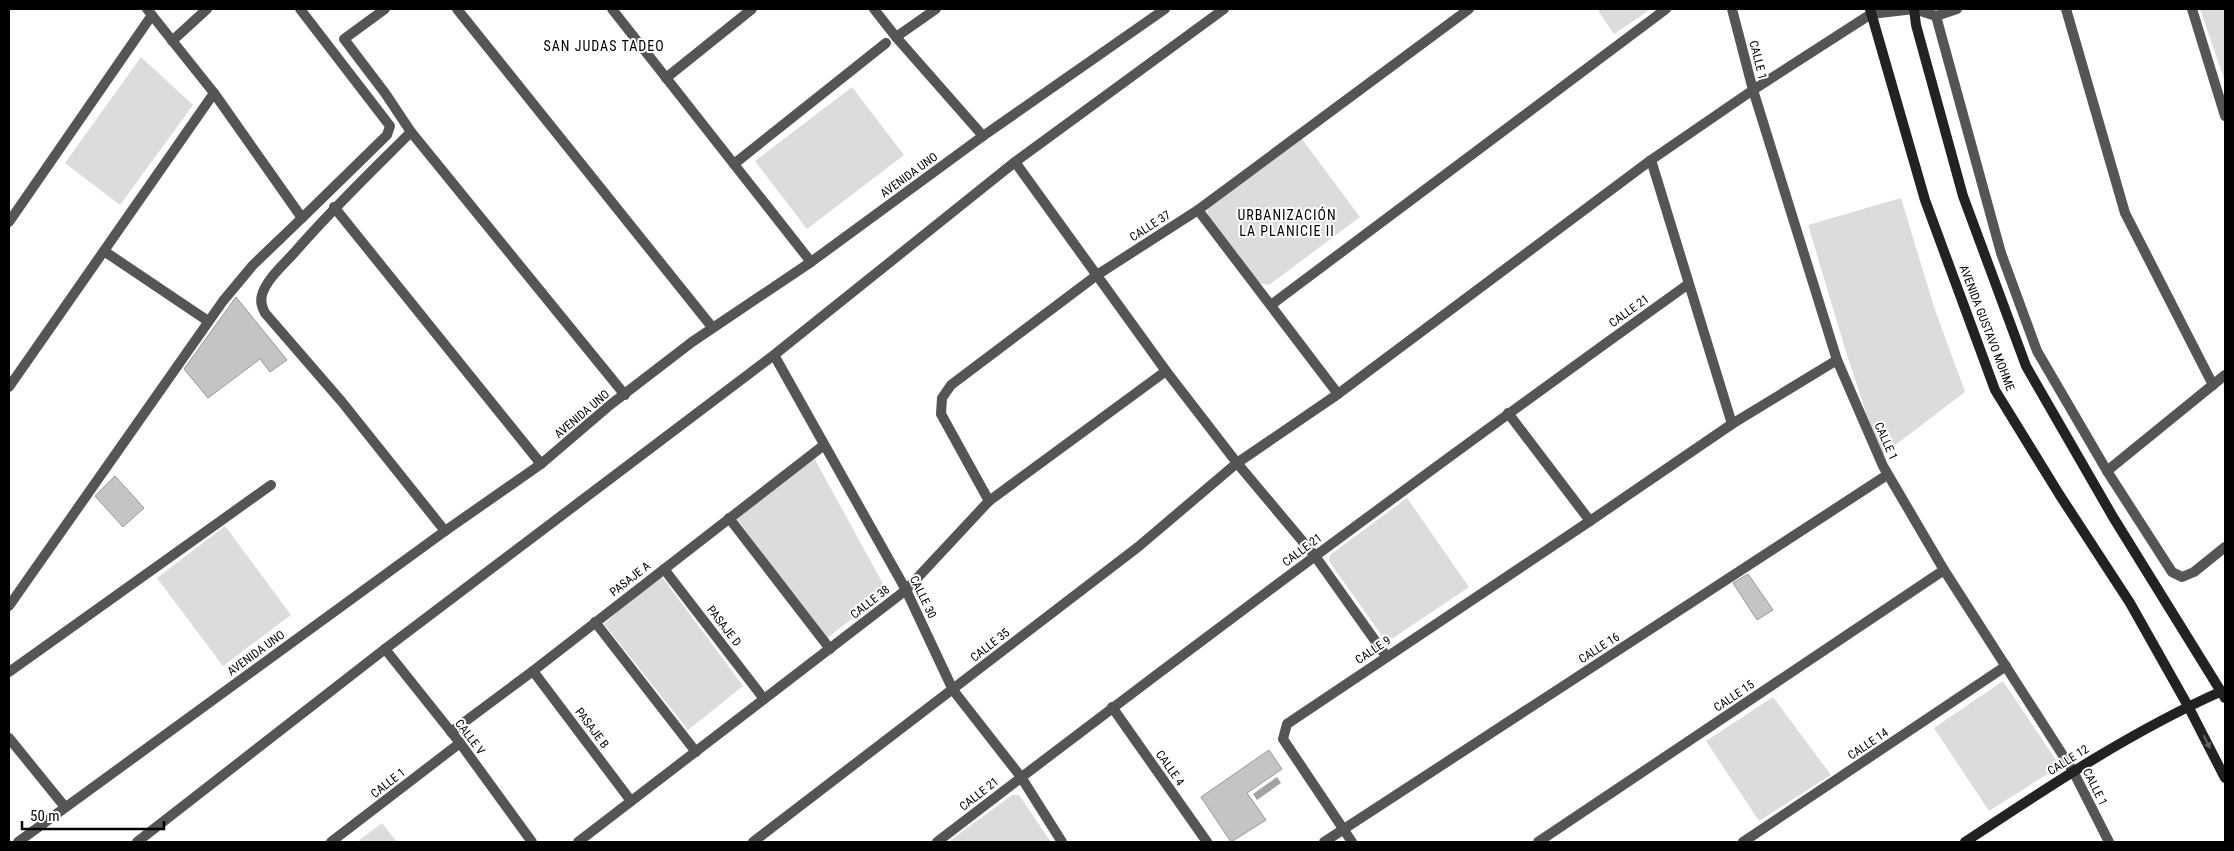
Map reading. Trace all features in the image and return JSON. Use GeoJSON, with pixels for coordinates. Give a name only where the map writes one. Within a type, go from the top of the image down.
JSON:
{"type":"FeatureCollection","features":[{"type":"Feature","properties":{"kind":"street"},"geometry":{"type":"LineString","coordinates":[[172,41],[207,9]]}},
{"type":"Feature","properties":{"kind":"street"},"geometry":{"type":"LineString","coordinates":[[9,606],[208,322],[247,272],[390,130],[390,126],[300,9]]}},
{"type":"Feature","properties":{"kind":"street"},"geometry":{"type":"LineString","coordinates":[[385,9],[344,39],[385,93],[411,132],[625,395]]}},
{"type":"Feature","properties":{"kind":"street"},"geometry":{"type":"LineString","coordinates":[[457,9],[712,328]]}},
{"type":"Feature","properties":{"kind":"street"},"geometry":{"type":"LineString","coordinates":[[612,9],[811,262]]}},
{"type":"Feature","properties":{"kind":"street"},"geometry":{"type":"LineString","coordinates":[[666,78],[752,9]]}},
{"type":"Feature","properties":{"kind":"street"},"geometry":{"type":"LineString","coordinates":[[874,9],[896,37],[983,136]]}},
{"type":"Feature","properties":{"kind":"street"},"geometry":{"type":"LineString","coordinates":[[896,37],[936,9]]}},
{"type":"Feature","properties":{"kind":"street","name":"AVENIDA UNO"},"geometry":{"type":"LineString","coordinates":[[18,842],[445,531],[541,464],[625,395],[712,328],[811,262],[983,136],[1165,9]]}},
{"type":"Feature","properties":{"kind":"street"},"geometry":{"type":"LineString","coordinates":[[137,842],[385,650],[774,355],[1015,162],[1224,9]]}},
{"type":"Feature","properties":{"kind":"street","name":"CALLE 37"},"geometry":{"type":"LineString","coordinates":[[989,501],[941,414],[942,398],[950,384],[1097,276],[1198,210],[1469,9]]}},
{"type":"Feature","properties":{"kind":"street"},"geometry":{"type":"LineString","coordinates":[[1271,305],[1666,9]]}},
{"type":"Feature","properties":{"kind":"street","name":"CALLE 1"},"geometry":{"type":"LineString","coordinates":[[1732,9],[1753,90],[1837,360],[1887,475],[1944,570],[2073,771],[2109,842]]}},
{"type":"Feature","properties":{"kind":"street"},"geometry":{"type":"LineString","coordinates":[[1870,11],[1914,9],[1936,16],[1957,9]]}},
{"type":"Feature","properties":{"kind":"street","name":"AVENIDA GUSTAVO MOHME"},"geometry":{"type":"LineString","coordinates":[[1914,9],[1916,25],[1963,196],[2026,366],[2113,517],[2224,695],[2188,706]]}},
{"type":"Feature","properties":{"kind":"street"},"geometry":{"type":"LineString","coordinates":[[2066,9],[2125,213],[2213,386]]}},
{"type":"Feature","properties":{"kind":"street"},"geometry":{"type":"LineString","coordinates":[[2192,9],[2225,116]]}},
{"type":"Feature","properties":{"kind":"street","name":"CALLE 35"},"geometry":{"type":"LineString","coordinates":[[753,842],[1138,547],[1237,463],[1338,394],[1651,160],[1870,11]]}},
{"type":"Feature","properties":{"kind":"street","name":"AVENIDA GUSTAVO MOHME"},"geometry":{"type":"LineString","coordinates":[[1870,11],[1925,200],[1995,390],[2059,494],[2130,603],[2188,706],[2225,778]]}},
{"type":"Feature","properties":{"kind":"street"},"geometry":{"type":"LineString","coordinates":[[9,222],[150,12],[214,93],[302,218]]}},
{"type":"Feature","properties":{"kind":"street"},"geometry":{"type":"LineString","coordinates":[[1936,16],[2001,253],[2037,351],[2107,470],[2172,572],[2182,578],[2194,572],[2225,547]]}},
{"type":"Feature","properties":{"kind":"street"},"geometry":{"type":"LineString","coordinates":[[734,164],[886,43]]}},
{"type":"Feature","properties":{"kind":"street"},"geometry":{"type":"LineString","coordinates":[[9,386],[214,93]]}},
{"type":"Feature","properties":{"kind":"street"},"geometry":{"type":"LineString","coordinates":[[411,132],[334,207],[284,264],[262,294],[261,305],[265,313],[342,402],[445,531]]}},
{"type":"Feature","properties":{"kind":"street"},"geometry":{"type":"LineString","coordinates":[[1651,160],[1687,285],[1732,424]]}},
{"type":"Feature","properties":{"kind":"street"},"geometry":{"type":"LineString","coordinates":[[1015,162],[1166,371],[1237,463],[1315,556],[1386,656]]}},
{"type":"Feature","properties":{"kind":"street"},"geometry":{"type":"LineString","coordinates":[[334,207],[541,464]]}},
{"type":"Feature","properties":{"kind":"street"},"geometry":{"type":"LineString","coordinates":[[1198,210],[1338,394]]}},
{"type":"Feature","properties":{"kind":"street"},"geometry":{"type":"LineString","coordinates":[[270,250],[284,264]]}},
{"type":"Feature","properties":{"kind":"street"},"geometry":{"type":"LineString","coordinates":[[104,251],[208,322]]}},
{"type":"Feature","properties":{"kind":"street","name":"CALLE 21"},"geometry":{"type":"LineString","coordinates":[[937,842],[1112,707],[1315,556],[1508,413],[1687,285]]}},
{"type":"Feature","properties":{"kind":"street","name":"CALLE 30"},"geometry":{"type":"LineString","coordinates":[[774,355],[906,590],[953,690],[1021,777],[1062,842]]}},
{"type":"Feature","properties":{"kind":"street","name":"CALLE 9"},"geometry":{"type":"LineString","coordinates":[[1352,842],[1283,739],[1287,724],[1732,424],[1837,360]]}},
{"type":"Feature","properties":{"kind":"street","name":"CALLE 38"},"geometry":{"type":"LineString","coordinates":[[578,842],[906,590],[989,501],[1166,371]]}},
{"type":"Feature","properties":{"kind":"street"},"geometry":{"type":"LineString","coordinates":[[2107,470],[2225,375]]}},
{"type":"Feature","properties":{"kind":"street"},"geometry":{"type":"LineString","coordinates":[[1508,413],[1590,521]]}},
{"type":"Feature","properties":{"kind":"street","name":"PASAJE A"},"geometry":{"type":"LineString","coordinates":[[451,732],[533,671],[824,445]]}},
{"type":"Feature","properties":{"kind":"street","name":"CALLE 16"},"geometry":{"type":"LineString","coordinates":[[1324,842],[1887,475]]}},
{"type":"Feature","properties":{"kind":"street"},"geometry":{"type":"LineString","coordinates":[[9,672],[272,485]]}},
{"type":"Feature","properties":{"kind":"street"},"geometry":{"type":"LineString","coordinates":[[729,518],[830,649]]}},
{"type":"Feature","properties":{"kind":"street","name":"PASAJE D"},"geometry":{"type":"LineString","coordinates":[[664,569],[764,699]]}},
{"type":"Feature","properties":{"kind":"street","name":"CALLE 15"},"geometry":{"type":"LineString","coordinates":[[1538,842],[1944,570]]}},
{"type":"Feature","properties":{"kind":"street"},"geometry":{"type":"LineString","coordinates":[[595,622],[696,752]]}},
{"type":"Feature","properties":{"kind":"street","name":"CALLE V"},"geometry":{"type":"LineString","coordinates":[[385,650],[460,743],[532,842]]}},
{"type":"Feature","properties":{"kind":"street","name":"CALLE 14"},"geometry":{"type":"LineString","coordinates":[[1743,842],[2006,666]]}},
{"type":"Feature","properties":{"kind":"street","name":"PASAJE B"},"geometry":{"type":"LineString","coordinates":[[533,671],[631,801]]}},
{"type":"Feature","properties":{"kind":"street","name":"CALLE 12"},"geometry":{"type":"LineString","coordinates":[[1965,842],[2073,771],[2188,706]]}},
{"type":"Feature","properties":{"kind":"street","name":"CALLE 4"},"geometry":{"type":"LineString","coordinates":[[1112,707],[1207,842]]}},
{"type":"Feature","properties":{"kind":"street"},"geometry":{"type":"LineString","coordinates":[[9,738],[65,807]]}},
{"type":"Feature","properties":{"kind":"street","name":"CALLE 1"},"geometry":{"type":"LineString","coordinates":[[331,842],[460,743]]}},
{"type":"Feature","properties":{"kind":"shaded area"},"geometry":{"type":"Polygon","coordinates":[[[1597,9],[1651,9],[1614,34],[1597,9]]]}},
{"type":"Feature","properties":{"kind":"shaded area"},"geometry":{"type":"Polygon","coordinates":[[[2200,9],[2225,9],[2225,82],[2201,12],[2200,9]]]}},
{"type":"Feature","properties":{"kind":"shaded area"},"geometry":{"type":"Polygon","coordinates":[[[141,57],[193,105],[120,205],[65,163],[141,57]]]}},
{"type":"Feature","properties":{"kind":"shaded area"},"geometry":{"type":"Polygon","coordinates":[[[852,87],[904,155],[807,229],[755,161],[852,87]]]}},
{"type":"Feature","properties":{"kind":"shaded area"},"geometry":{"type":"Polygon","coordinates":[[[1302,139],[1360,217],[1269,285],[1258,283],[1208,217],[1208,209],[1302,139]]]}},
{"type":"Feature","properties":{"kind":"shaded area"},"geometry":{"type":"Polygon","coordinates":[[[1901,198],[1934,307],[1965,392],[1882,455],[1876,443],[1847,355],[1808,225],[1901,198]]]}},
{"type":"Feature","properties":{"kind":"shaded area"},"geometry":{"type":"Polygon","coordinates":[[[813,456],[887,591],[826,639],[737,519],[813,456]]]}},
{"type":"Feature","properties":{"kind":"shaded area"},"geometry":{"type":"Polygon","coordinates":[[[1407,498],[1469,587],[1393,638],[1382,636],[1329,561],[1330,555],[1407,498]]]}},
{"type":"Feature","properties":{"kind":"shaded area"},"geometry":{"type":"Polygon","coordinates":[[[225,526],[291,615],[223,666],[157,578],[225,526]]]}},
{"type":"Feature","properties":{"kind":"shaded area"},"geometry":{"type":"Polygon","coordinates":[[[660,574],[743,686],[688,730],[604,624],[660,574]]]}},
{"type":"Feature","properties":{"kind":"shaded area"},"geometry":{"type":"Polygon","coordinates":[[[2003,681],[2060,766],[1989,811],[1934,728],[2003,681]]]}},
{"type":"Feature","properties":{"kind":"shaded area"},"geometry":{"type":"Polygon","coordinates":[[[1773,697],[1831,775],[1759,821],[1706,741],[1773,697]]]}},
{"type":"Feature","properties":{"kind":"shaded area"},"geometry":{"type":"Polygon","coordinates":[[[1277,777],[1281,783],[1257,800],[1253,794],[1277,777]]]}},
{"type":"Feature","properties":{"kind":"shaded area"},"geometry":{"type":"Polygon","coordinates":[[[1012,795],[1019,795],[1051,842],[948,842],[1012,795]]]}},
{"type":"Feature","properties":{"kind":"shaded area"},"geometry":{"type":"Polygon","coordinates":[[[382,823],[397,842],[357,842],[382,823]]]}},
{"type":"Feature","properties":{"kind":"building"},"geometry":{"type":"Polygon","coordinates":[[[236,297],[287,360],[270,372],[260,359],[208,398],[184,369],[236,297]]]}},
{"type":"Feature","properties":{"kind":"building"},"geometry":{"type":"Polygon","coordinates":[[[115,476],[144,508],[123,527],[95,496],[115,476]]]}},
{"type":"Feature","properties":{"kind":"building"},"geometry":{"type":"Polygon","coordinates":[[[1748,574],[1773,610],[1757,620],[1733,583],[1748,574]]]}},
{"type":"Feature","properties":{"kind":"building"},"geometry":{"type":"Polygon","coordinates":[[[1269,750],[1282,769],[1247,793],[1266,820],[1231,842],[1201,797],[1269,750]]]}},
{"type":"Feature","properties":{"kind":"district","name":"SAN JUDAS TADEO"},"geometry":{"type":"Point","coordinates":[604,46]}},
{"type":"Feature","properties":{"kind":"district","name":"URBANIZACIÓN LA PLANICIE II"},"geometry":{"type":"Point","coordinates":[1287,224]}}]}
